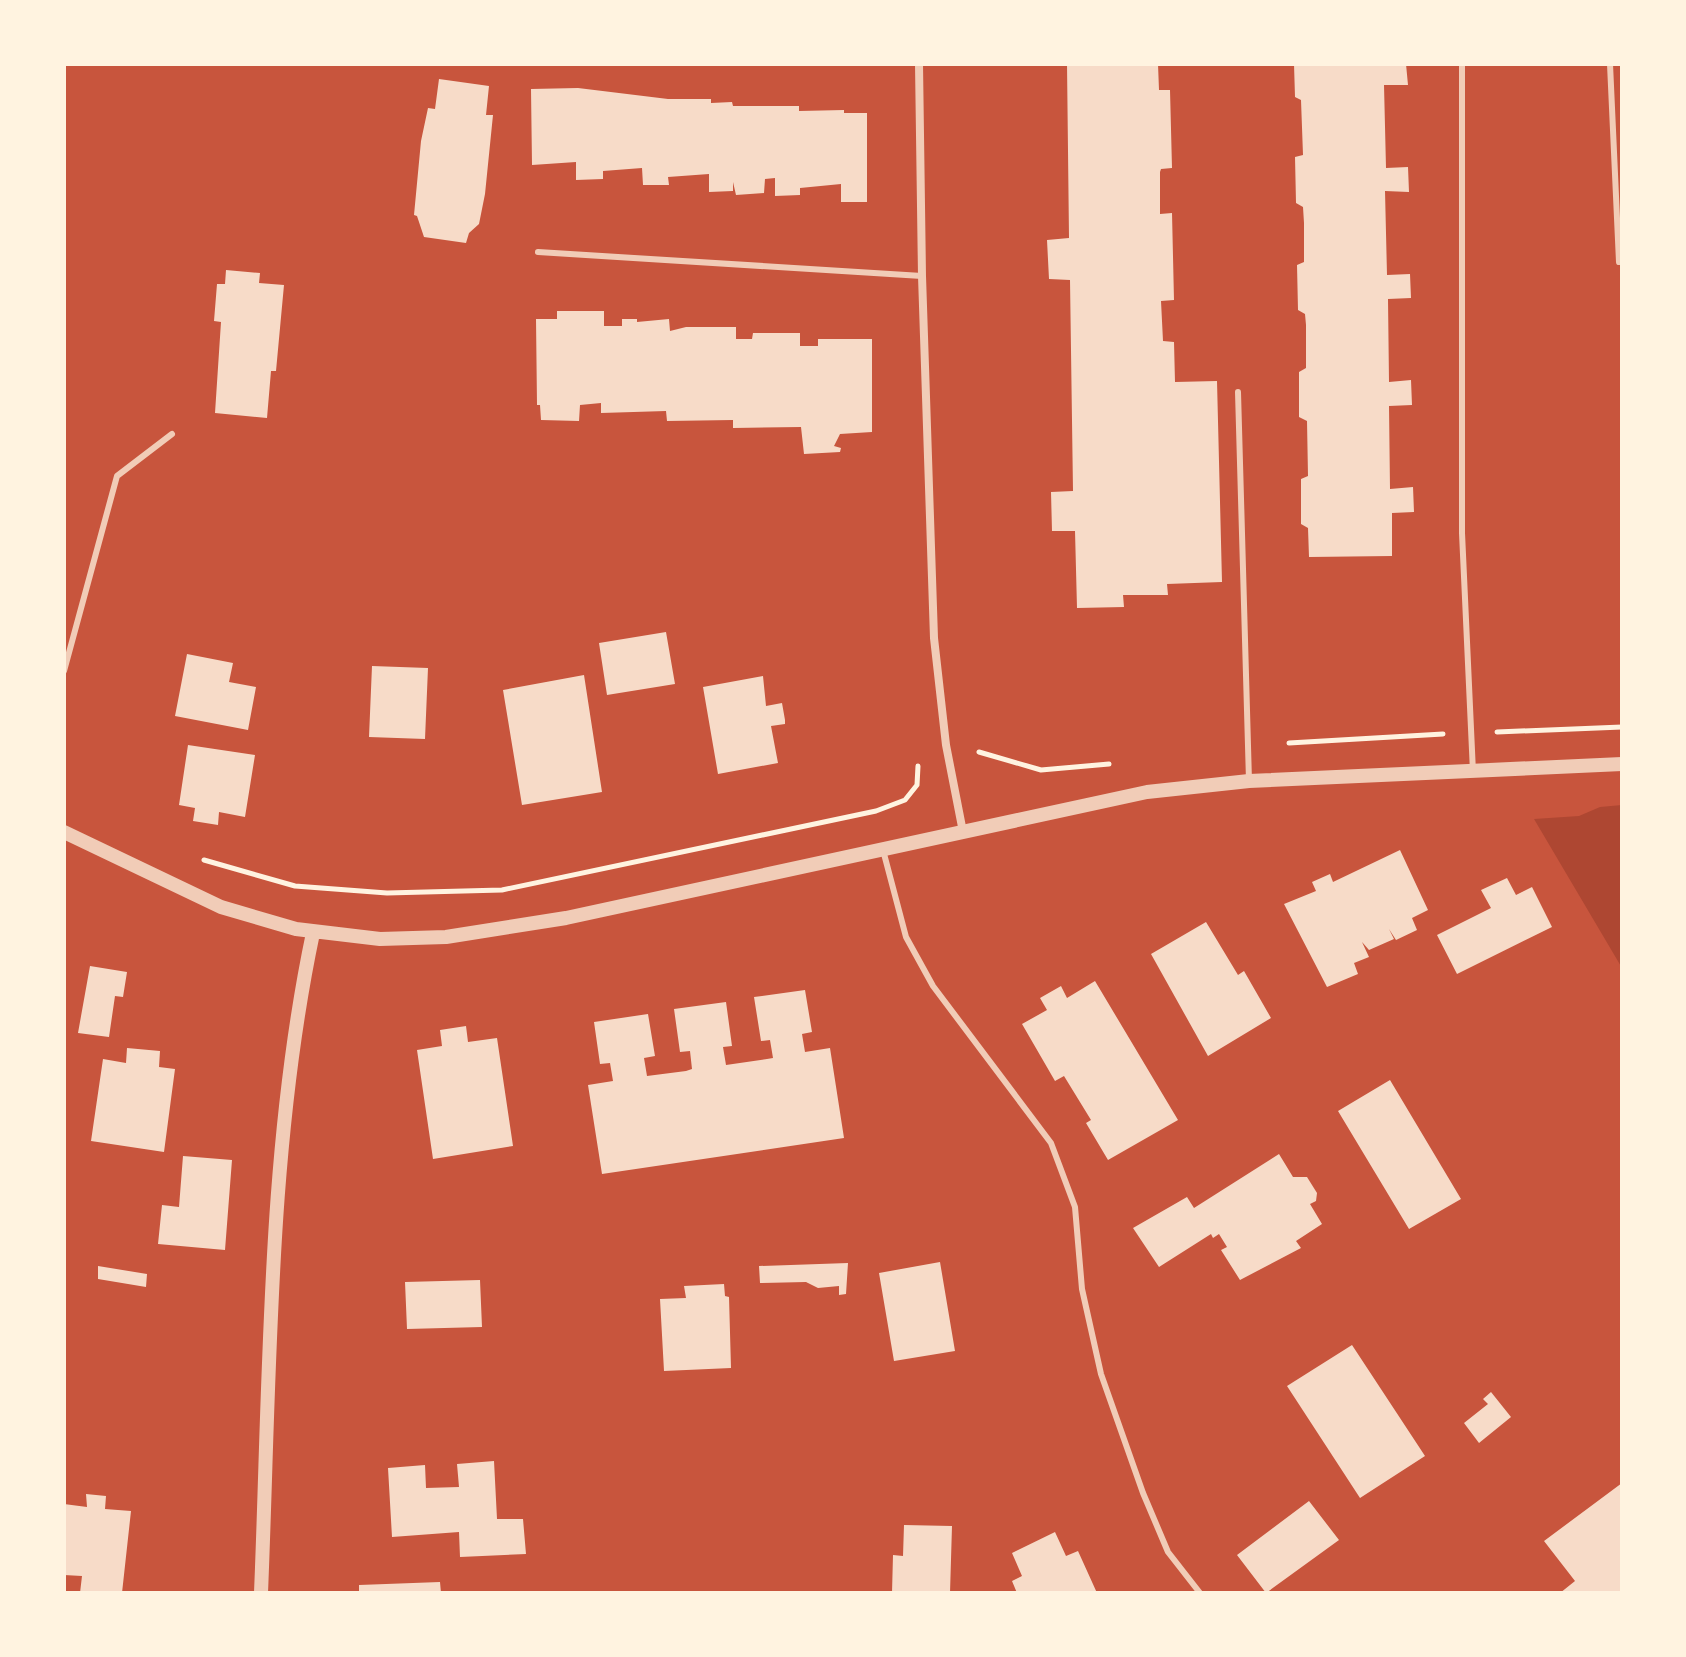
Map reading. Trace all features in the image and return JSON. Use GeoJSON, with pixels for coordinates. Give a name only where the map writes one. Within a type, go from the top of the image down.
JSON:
{"type":"FeatureCollection","features":[{"type":"Feature","properties":{"kind":"street"},"geometry":{"type":"LineString","coordinates":[[919,64],[922,276],[934,638],[946,745],[963,832]]}},
{"type":"Feature","properties":{"kind":"street"},"geometry":{"type":"LineString","coordinates":[[64,832],[221,907],[313,933],[380,939],[446,937],[566,918],[882,847],[1147,792],[1249,781],[1622,764]]}},
{"type":"Feature","properties":{"kind":"street"},"geometry":{"type":"LineString","coordinates":[[261,1593],[276,1220],[284,1122],[313,933]]}},
{"type":"Feature","properties":{"kind":"lane"},"geometry":{"type":"LineString","coordinates":[[1462,64],[1462,533],[1473,773]]}},
{"type":"Feature","properties":{"kind":"lane"},"geometry":{"type":"LineString","coordinates":[[1610,64],[1619,262],[1622,262]]}},
{"type":"Feature","properties":{"kind":"lane"},"geometry":{"type":"LineString","coordinates":[[538,252],[922,276]]}},
{"type":"Feature","properties":{"kind":"lane"},"geometry":{"type":"LineString","coordinates":[[1238,392],[1249,781]]}},
{"type":"Feature","properties":{"kind":"lane"},"geometry":{"type":"LineString","coordinates":[[64,671],[117,476],[172,434]]}},
{"type":"Feature","properties":{"kind":"lane"},"geometry":{"type":"LineString","coordinates":[[882,847],[906,937],[933,986],[1051,1143],[1075,1207],[1082,1289],[1101,1374],[1143,1493],[1168,1552],[1200,1593]]}},
{"type":"Feature","properties":{"kind":"path"},"geometry":{"type":"LineString","coordinates":[[194,857],[295,886],[387,893],[502,890],[876,811],[905,800],[917,785],[918,764]]}},
{"type":"Feature","properties":{"kind":"shaded area"},"geometry":{"type":"Polygon","coordinates":[[[1622,805],[1622,968],[1534,819],[1579,816],[1600,807],[1622,805]]]}},
{"type":"Feature","properties":{"kind":"building"},"geometry":{"type":"Polygon","coordinates":[[[1067,64],[1158,64],[1159,90],[1170,90],[1172,168],[1161,169],[1160,172],[1160,214],[1172,213],[1174,300],[1161,301],[1163,341],[1174,342],[1175,382],[1217,381],[1222,582],[1167,584],[1168,595],[1123,595],[1124,607],[1077,608],[1075,531],[1052,531],[1051,492],[1073,491],[1070,280],[1049,279],[1047,240],[1069,238],[1067,64]]]}},
{"type":"Feature","properties":{"kind":"building"},"geometry":{"type":"Polygon","coordinates":[[[1294,64],[1406,64],[1408,85],[1384,85],[1386,168],[1408,167],[1409,192],[1385,191],[1387,275],[1410,274],[1411,298],[1388,299],[1389,382],[1411,380],[1412,405],[1389,406],[1390,489],[1413,487],[1414,512],[1392,513],[1392,556],[1309,557],[1308,528],[1301,524],[1301,479],[1308,476],[1307,421],[1299,417],[1299,372],[1306,368],[1306,325],[1305,314],[1298,310],[1297,265],[1304,262],[1304,223],[1303,207],[1296,203],[1295,157],[1303,155],[1301,100],[1295,97],[1294,64]]]}},
{"type":"Feature","properties":{"kind":"building"},"geometry":{"type":"Polygon","coordinates":[[[439,79],[489,86],[486,115],[493,115],[485,194],[479,224],[469,233],[466,243],[424,237],[414,215],[421,141],[428,108],[435,109],[439,79]]]}},
{"type":"Feature","properties":{"kind":"building"},"geometry":{"type":"Polygon","coordinates":[[[578,88],[668,99],[711,99],[711,103],[732,102],[733,106],[799,106],[799,111],[867,113],[867,202],[841,202],[841,184],[800,188],[800,195],[775,196],[775,178],[765,179],[764,193],[736,195],[733,182],[733,191],[709,192],[709,174],[668,177],[669,185],[643,185],[642,168],[603,171],[603,179],[576,180],[576,162],[532,165],[531,89],[578,88]]]}},
{"type":"Feature","properties":{"kind":"building"},"geometry":{"type":"Polygon","coordinates":[[[226,270],[260,273],[259,283],[284,285],[276,371],[271,371],[267,418],[215,413],[221,322],[214,321],[217,284],[225,284],[226,270]]]}},
{"type":"Feature","properties":{"kind":"building"},"geometry":{"type":"Polygon","coordinates":[[[557,311],[604,311],[604,326],[622,326],[622,319],[637,319],[637,322],[669,319],[670,331],[686,327],[736,327],[736,339],[752,339],[753,333],[800,333],[800,346],[818,346],[818,339],[872,339],[872,432],[840,434],[834,446],[841,448],[840,452],[804,454],[801,427],[733,428],[733,420],[667,421],[666,411],[601,413],[601,403],[580,405],[579,421],[541,420],[540,405],[537,405],[536,319],[557,319],[557,311]]]}},
{"type":"Feature","properties":{"kind":"building"},"geometry":{"type":"Polygon","coordinates":[[[666,632],[675,684],[607,695],[599,643],[666,632]]]}},
{"type":"Feature","properties":{"kind":"building"},"geometry":{"type":"Polygon","coordinates":[[[187,654],[233,663],[229,682],[256,687],[248,730],[175,716],[187,654]]]}},
{"type":"Feature","properties":{"kind":"building"},"geometry":{"type":"Polygon","coordinates":[[[372,666],[428,668],[425,739],[369,737],[372,666]]]}},
{"type":"Feature","properties":{"kind":"building"},"geometry":{"type":"Polygon","coordinates":[[[584,675],[602,792],[522,805],[503,690],[584,675]]]}},
{"type":"Feature","properties":{"kind":"building"},"geometry":{"type":"Polygon","coordinates":[[[763,676],[766,706],[782,703],[785,720],[785,724],[771,726],[778,763],[718,774],[703,687],[763,676]]]}},
{"type":"Feature","properties":{"kind":"building"},"geometry":{"type":"Polygon","coordinates":[[[188,745],[255,755],[245,817],[219,812],[218,825],[193,821],[195,808],[179,805],[188,745]]]}},
{"type":"Feature","properties":{"kind":"building"},"geometry":{"type":"Polygon","coordinates":[[[1400,850],[1428,910],[1412,918],[1417,930],[1396,940],[1389,929],[1394,939],[1369,950],[1362,942],[1369,957],[1354,963],[1358,974],[1327,987],[1284,904],[1316,891],[1312,882],[1330,874],[1333,882],[1400,850]]]}},
{"type":"Feature","properties":{"kind":"building"},"geometry":{"type":"Polygon","coordinates":[[[1507,878],[1516,895],[1532,887],[1552,927],[1457,974],[1437,935],[1491,908],[1481,890],[1507,878]]]}},
{"type":"Feature","properties":{"kind":"building"},"geometry":{"type":"Polygon","coordinates":[[[1206,922],[1238,975],[1244,971],[1271,1018],[1208,1056],[1151,954],[1206,922]]]}},
{"type":"Feature","properties":{"kind":"building"},"geometry":{"type":"Polygon","coordinates":[[[90,966],[127,972],[123,997],[115,996],[109,1037],[78,1033],[90,966]]]}},
{"type":"Feature","properties":{"kind":"building"},"geometry":{"type":"Polygon","coordinates":[[[1095,981],[1178,1120],[1108,1160],[1086,1123],[1091,1120],[1064,1076],[1055,1081],[1022,1024],[1047,1010],[1040,998],[1061,986],[1067,998],[1095,981]]]}},
{"type":"Feature","properties":{"kind":"building"},"geometry":{"type":"Polygon","coordinates":[[[805,990],[812,1032],[802,1034],[805,1052],[830,1048],[844,1138],[602,1174],[588,1085],[613,1081],[610,1063],[600,1064],[594,1022],[648,1014],[655,1056],[644,1058],[647,1076],[686,1071],[692,1069],[690,1051],[680,1052],[674,1009],[726,1002],[732,1046],[723,1047],[726,1065],[767,1059],[773,1058],[770,1040],[761,1041],[754,997],[805,990]]]}},
{"type":"Feature","properties":{"kind":"building"},"geometry":{"type":"Polygon","coordinates":[[[466,1026],[468,1042],[497,1038],[513,1146],[433,1159],[417,1050],[442,1046],[440,1030],[466,1026]]]}},
{"type":"Feature","properties":{"kind":"building"},"geometry":{"type":"Polygon","coordinates":[[[127,1048],[160,1051],[159,1067],[175,1069],[164,1152],[91,1141],[103,1059],[126,1063],[127,1048]]]}},
{"type":"Feature","properties":{"kind":"building"},"geometry":{"type":"Polygon","coordinates":[[[1390,1080],[1461,1199],[1409,1229],[1338,1111],[1390,1080]]]}},
{"type":"Feature","properties":{"kind":"building"},"geometry":{"type":"Polygon","coordinates":[[[1279,1154],[1293,1177],[1307,1177],[1317,1193],[1316,1201],[1310,1204],[1322,1224],[1296,1241],[1301,1248],[1240,1280],[1221,1250],[1227,1247],[1219,1234],[1213,1238],[1211,1234],[1159,1267],[1133,1228],[1187,1197],[1194,1208],[1279,1154]]]}},
{"type":"Feature","properties":{"kind":"building"},"geometry":{"type":"Polygon","coordinates":[[[183,1156],[232,1160],[225,1250],[158,1244],[162,1205],[179,1207],[183,1156]]]}},
{"type":"Feature","properties":{"kind":"building"},"geometry":{"type":"Polygon","coordinates":[[[940,1262],[955,1351],[894,1361],[879,1273],[940,1262]]]}},
{"type":"Feature","properties":{"kind":"building"},"geometry":{"type":"Polygon","coordinates":[[[848,1263],[846,1294],[839,1295],[839,1286],[818,1288],[806,1282],[760,1283],[759,1266],[848,1263]]]}},
{"type":"Feature","properties":{"kind":"building"},"geometry":{"type":"Polygon","coordinates":[[[98,1266],[147,1274],[146,1287],[98,1279],[98,1266]]]}},
{"type":"Feature","properties":{"kind":"building"},"geometry":{"type":"Polygon","coordinates":[[[480,1280],[482,1327],[407,1329],[405,1282],[480,1280]]]}},
{"type":"Feature","properties":{"kind":"building"},"geometry":{"type":"Polygon","coordinates":[[[724,1284],[725,1296],[729,1297],[731,1368],[664,1371],[660,1299],[686,1298],[684,1286],[724,1284]]]}},
{"type":"Feature","properties":{"kind":"building"},"geometry":{"type":"Polygon","coordinates":[[[1352,1345],[1425,1456],[1360,1498],[1287,1386],[1352,1345]]]}},
{"type":"Feature","properties":{"kind":"building"},"geometry":{"type":"Polygon","coordinates":[[[1491,1392],[1511,1417],[1479,1443],[1464,1423],[1488,1404],[1483,1399],[1491,1392]]]}},
{"type":"Feature","properties":{"kind":"building"},"geometry":{"type":"Polygon","coordinates":[[[494,1461],[497,1519],[523,1519],[526,1554],[460,1557],[459,1532],[392,1537],[388,1468],[425,1465],[426,1488],[459,1487],[457,1464],[494,1461]]]}},
{"type":"Feature","properties":{"kind":"building"},"geometry":{"type":"Polygon","coordinates":[[[1622,1483],[1622,1593],[1560,1593],[1575,1581],[1544,1541],[1622,1483]]]}},
{"type":"Feature","properties":{"kind":"building"},"geometry":{"type":"Polygon","coordinates":[[[86,1494],[106,1496],[105,1509],[131,1511],[122,1593],[80,1593],[82,1576],[64,1575],[64,1504],[87,1507],[86,1494]]]}},
{"type":"Feature","properties":{"kind":"building"},"geometry":{"type":"Polygon","coordinates":[[[1309,1501],[1339,1540],[1266,1593],[1237,1555],[1309,1501]]]}},
{"type":"Feature","properties":{"kind":"building"},"geometry":{"type":"Polygon","coordinates":[[[904,1525],[952,1526],[950,1593],[892,1593],[893,1555],[903,1556],[904,1525]]]}},
{"type":"Feature","properties":{"kind":"building"},"geometry":{"type":"Polygon","coordinates":[[[1055,1532],[1066,1556],[1078,1551],[1097,1593],[1017,1593],[1012,1581],[1022,1576],[1012,1553],[1055,1532]]]}},
{"type":"Feature","properties":{"kind":"building"},"geometry":{"type":"Polygon","coordinates":[[[440,1582],[441,1593],[359,1593],[359,1585],[440,1582]]]}}]}
